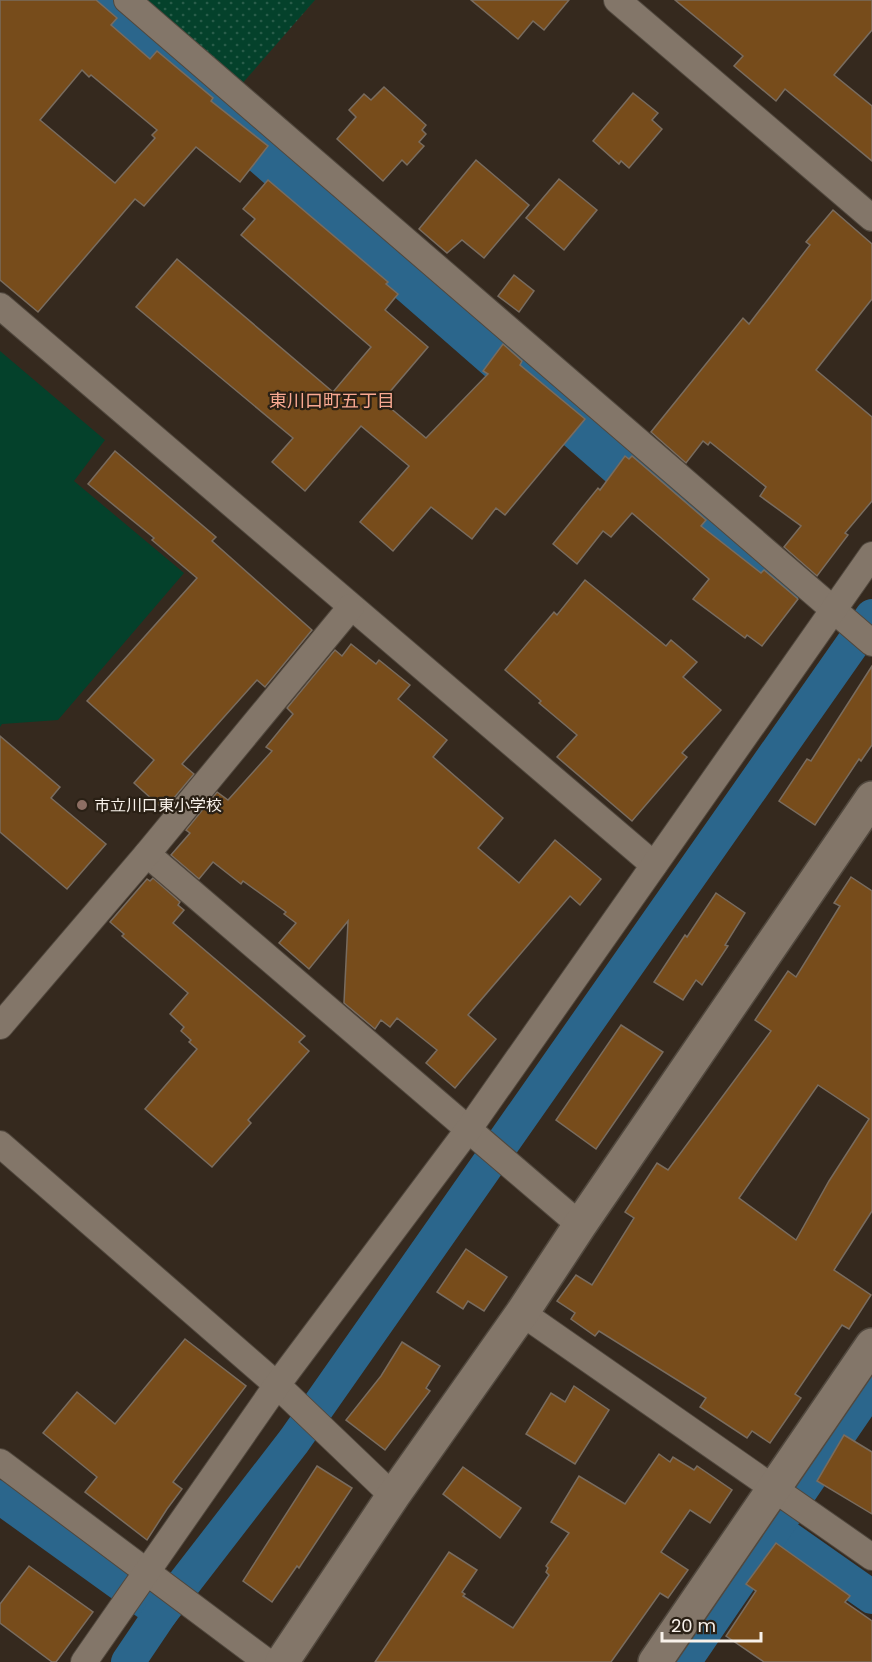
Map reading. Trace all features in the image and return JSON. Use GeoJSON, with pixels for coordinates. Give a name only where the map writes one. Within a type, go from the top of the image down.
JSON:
{"type":"FeatureCollection","features":[{"type":"Feature","properties":{"kind":"street"},"geometry":{"type":"LineString","coordinates":[[127,0],[872,643]]}},
{"type":"Feature","properties":{"kind":"street"},"geometry":{"type":"LineString","coordinates":[[617,0],[872,218]]}},
{"type":"Feature","properties":{"kind":"street"},"geometry":{"type":"LineString","coordinates":[[0,306],[654,865]]}},
{"type":"Feature","properties":{"kind":"street"},"geometry":{"type":"LineString","coordinates":[[84,1662],[148,1577],[277,1385],[468,1130],[872,555]]}},
{"type":"Feature","properties":{"kind":"street"},"geometry":{"type":"LineString","coordinates":[[0,1026],[147,854],[351,607]]}},
{"type":"Feature","properties":{"kind":"street"},"geometry":{"type":"LineString","coordinates":[[282,1662],[393,1496],[522,1313],[872,798]]}},
{"type":"Feature","properties":{"kind":"street"},"geometry":{"type":"LineString","coordinates":[[147,854],[580,1225]]}},
{"type":"Feature","properties":{"kind":"street"},"geometry":{"type":"LineString","coordinates":[[0,1144],[277,1385],[393,1496]]}},
{"type":"Feature","properties":{"kind":"street"},"geometry":{"type":"LineString","coordinates":[[522,1313],[872,1557]]}},
{"type":"Feature","properties":{"kind":"street"},"geometry":{"type":"LineString","coordinates":[[655,1662],[872,1345]]}},
{"type":"Feature","properties":{"kind":"street"},"geometry":{"type":"LineString","coordinates":[[0,1462],[148,1577],[205,1615],[267,1662]]}},
{"type":"Feature","properties":{"kind":"green space"},"geometry":{"type":"Polygon","coordinates":[[[146,0],[315,0],[241,85],[146,0]]]}},
{"type":"Feature","properties":{"kind":"green space"},"geometry":{"type":"Polygon","coordinates":[[[0,351],[105,440],[74,481],[184,573],[58,720],[2,724],[0,727],[0,351]]]}},
{"type":"Feature","properties":{"kind":"building"},"geometry":{"type":"Polygon","coordinates":[[[0,0],[96,0],[117,18],[111,25],[150,59],[157,51],[213,98],[211,101],[268,146],[240,182],[196,147],[144,206],[135,199],[38,312],[0,280],[0,0]],[[82,70],[40,120],[115,183],[155,138],[152,135],[157,130],[91,75],[89,77],[82,70]]]}},
{"type":"Feature","properties":{"kind":"building"},"geometry":{"type":"Polygon","coordinates":[[[471,0],[569,0],[544,30],[533,21],[518,39],[471,0]]]}},
{"type":"Feature","properties":{"kind":"building"},"geometry":{"type":"Polygon","coordinates":[[[675,0],[872,0],[872,30],[834,75],[872,106],[872,161],[785,89],[776,101],[734,66],[743,56],[675,0]]]}},
{"type":"Feature","properties":{"kind":"building"},"geometry":{"type":"Polygon","coordinates":[[[384,87],[426,125],[422,130],[426,134],[419,142],[424,146],[407,165],[402,160],[383,181],[337,139],[356,117],[349,110],[364,94],[371,100],[384,87]]]}},
{"type":"Feature","properties":{"kind":"building"},"geometry":{"type":"Polygon","coordinates":[[[633,93],[658,113],[652,120],[662,129],[629,168],[621,161],[619,164],[593,141],[633,93]]]}},
{"type":"Feature","properties":{"kind":"building"},"geometry":{"type":"Polygon","coordinates":[[[476,160],[529,205],[484,258],[462,240],[447,253],[419,229],[476,160]]]}},
{"type":"Feature","properties":{"kind":"building"},"geometry":{"type":"Polygon","coordinates":[[[559,179],[597,210],[564,250],[526,218],[559,179]]]}},
{"type":"Feature","properties":{"kind":"building"},"geometry":{"type":"Polygon","coordinates":[[[268,180],[388,282],[386,284],[398,294],[385,310],[428,347],[382,401],[426,438],[488,374],[483,371],[503,344],[522,361],[520,365],[585,419],[505,515],[496,508],[472,539],[431,507],[393,551],[360,522],[409,466],[361,426],[305,491],[272,462],[293,438],[136,307],[177,259],[333,392],[371,347],[241,235],[255,219],[243,209],[268,180]]]}},
{"type":"Feature","properties":{"kind":"building"},"geometry":{"type":"Polygon","coordinates":[[[833,210],[872,244],[872,299],[816,370],[872,417],[872,501],[845,533],[848,535],[817,576],[784,547],[801,526],[760,496],[766,487],[710,442],[708,445],[703,441],[686,463],[651,432],[743,318],[749,324],[810,245],[806,242],[833,210]]]}},
{"type":"Feature","properties":{"kind":"building"},"geometry":{"type":"Polygon","coordinates":[[[514,275],[534,291],[519,312],[498,296],[514,275]]]}},
{"type":"Feature","properties":{"kind":"building"},"geometry":{"type":"Polygon","coordinates":[[[115,451],[216,537],[212,541],[312,630],[265,687],[257,680],[182,764],[194,774],[164,810],[134,783],[154,760],[87,701],[197,578],[152,540],[154,538],[88,484],[115,451]]]}},
{"type":"Feature","properties":{"kind":"building"},"geometry":{"type":"Polygon","coordinates":[[[625,456],[629,459],[632,456],[706,520],[701,526],[761,573],[764,570],[798,599],[762,646],[747,635],[745,638],[693,599],[709,579],[632,513],[611,537],[603,531],[577,564],[553,544],[598,488],[600,490],[625,456]]]}},
{"type":"Feature","properties":{"kind":"building"},"geometry":{"type":"Polygon","coordinates":[[[585,580],[666,646],[671,640],[697,662],[683,677],[721,710],[682,753],[687,757],[632,821],[557,757],[577,735],[505,670],[554,612],[557,615],[585,580]]]}},
{"type":"Feature","properties":{"kind":"building"},"geometry":{"type":"Polygon","coordinates":[[[351,644],[376,664],[379,660],[410,685],[398,699],[447,740],[433,757],[503,818],[478,848],[519,883],[555,840],[601,879],[580,905],[570,896],[468,1015],[496,1039],[455,1088],[426,1063],[437,1050],[397,1018],[390,1027],[381,1020],[375,1029],[344,1003],[348,921],[309,969],[279,943],[296,923],[284,914],[286,912],[243,881],[241,884],[213,862],[199,879],[171,855],[190,833],[186,830],[217,792],[228,800],[272,751],[266,747],[293,714],[287,708],[335,650],[342,656],[351,644]]]}},
{"type":"Feature","properties":{"kind":"building"},"geometry":{"type":"Polygon","coordinates":[[[872,666],[872,745],[861,761],[859,759],[815,825],[779,801],[807,759],[811,761],[872,666]]]}},
{"type":"Feature","properties":{"kind":"building"},"geometry":{"type":"Polygon","coordinates":[[[0,736],[60,787],[51,798],[106,844],[67,889],[0,832],[0,736]]]}},
{"type":"Feature","properties":{"kind":"building"},"geometry":{"type":"Polygon","coordinates":[[[851,877],[872,891],[872,1211],[834,1270],[871,1295],[849,1329],[842,1325],[795,1394],[801,1398],[770,1443],[752,1431],[747,1438],[700,1407],[706,1398],[599,1331],[595,1336],[571,1319],[575,1313],[557,1301],[576,1275],[592,1285],[634,1218],[625,1212],[657,1163],[668,1170],[771,1031],[755,1020],[788,971],[796,977],[840,906],[834,903],[851,877]],[[818,1085],[739,1198],[796,1240],[829,1181],[869,1119],[818,1085]]]}},
{"type":"Feature","properties":{"kind":"building"},"geometry":{"type":"Polygon","coordinates":[[[153,878],[180,902],[178,905],[184,910],[173,923],[305,1036],[299,1042],[309,1051],[248,1120],[251,1123],[212,1167],[145,1109],[197,1049],[181,1031],[184,1027],[170,1014],[188,993],[122,936],[124,934],[110,922],[147,879],[150,881],[153,878]]]}},
{"type":"Feature","properties":{"kind":"building"},"geometry":{"type":"Polygon","coordinates":[[[716,893],[745,913],[725,945],[728,946],[702,985],[696,980],[683,1000],[654,982],[716,893]]]}},
{"type":"Feature","properties":{"kind":"building"},"geometry":{"type":"Polygon","coordinates":[[[621,1025],[663,1052],[596,1149],[556,1120],[621,1025]]]}},
{"type":"Feature","properties":{"kind":"building"},"geometry":{"type":"Polygon","coordinates":[[[466,1249],[507,1277],[484,1311],[468,1301],[463,1309],[437,1292],[466,1249]]]}},
{"type":"Feature","properties":{"kind":"building"},"geometry":{"type":"Polygon","coordinates":[[[185,1339],[246,1386],[173,1482],[182,1489],[147,1540],[85,1492],[97,1477],[43,1433],[77,1392],[115,1424],[185,1339]]]}},
{"type":"Feature","properties":{"kind":"building"},"geometry":{"type":"Polygon","coordinates":[[[402,1342],[440,1366],[426,1388],[430,1391],[385,1450],[346,1420],[381,1376],[402,1342]]]}},
{"type":"Feature","properties":{"kind":"building"},"geometry":{"type":"Polygon","coordinates":[[[574,1386],[609,1410],[575,1464],[526,1434],[551,1393],[565,1402],[574,1386]]]}},
{"type":"Feature","properties":{"kind":"building"},"geometry":{"type":"Polygon","coordinates":[[[844,1435],[872,1452],[872,1514],[817,1481],[844,1435]]]}},
{"type":"Feature","properties":{"kind":"building"},"geometry":{"type":"Polygon","coordinates":[[[659,1454],[670,1462],[673,1457],[694,1470],[697,1466],[732,1490],[710,1523],[690,1510],[661,1552],[688,1570],[668,1598],[660,1593],[611,1662],[375,1662],[449,1552],[477,1570],[462,1592],[465,1594],[463,1596],[513,1628],[549,1575],[546,1572],[548,1568],[546,1566],[569,1533],[551,1522],[579,1476],[625,1504],[659,1454]]]}},
{"type":"Feature","properties":{"kind":"building"},"geometry":{"type":"Polygon","coordinates":[[[317,1466],[352,1488],[299,1568],[297,1566],[272,1602],[243,1581],[317,1466]]]}},
{"type":"Feature","properties":{"kind":"building"},"geometry":{"type":"Polygon","coordinates":[[[463,1467],[521,1508],[500,1538],[443,1494],[463,1467]]]}},
{"type":"Feature","properties":{"kind":"building"},"geometry":{"type":"Polygon","coordinates":[[[776,1543],[850,1596],[845,1602],[872,1621],[872,1662],[764,1662],[726,1636],[756,1591],[746,1584],[776,1543]]]}},
{"type":"Feature","properties":{"kind":"building"},"geometry":{"type":"Polygon","coordinates":[[[29,1566],[93,1612],[56,1662],[52,1662],[0,1623],[0,1604],[29,1566]]]}},
{"type":"Feature","properties":{"kind":"waterway"},"geometry":{"type":"LineString","coordinates":[[100,0],[771,586]]}},
{"type":"Feature","properties":{"kind":"waterway"},"geometry":{"type":"LineString","coordinates":[[128,1662],[161,1613],[294,1441],[872,616]]}},
{"type":"Feature","properties":{"kind":"waterway"},"geometry":{"type":"LineString","coordinates":[[684,1662],[872,1386]]}},
{"type":"Feature","properties":{"kind":"waterway"},"geometry":{"type":"LineString","coordinates":[[0,1497],[161,1613]]}},
{"type":"Feature","properties":{"kind":"waterway"},"geometry":{"type":"LineString","coordinates":[[775,1529],[872,1597]]}},
{"type":"Feature","properties":{"kind":"place","name":"市立川口東小学校"},"geometry":{"type":"Point","coordinates":[82,805]}},
{"type":"Feature","properties":{"kind":"district","name":"東川口町五丁目"},"geometry":{"type":"Point","coordinates":[332,401]}}]}
